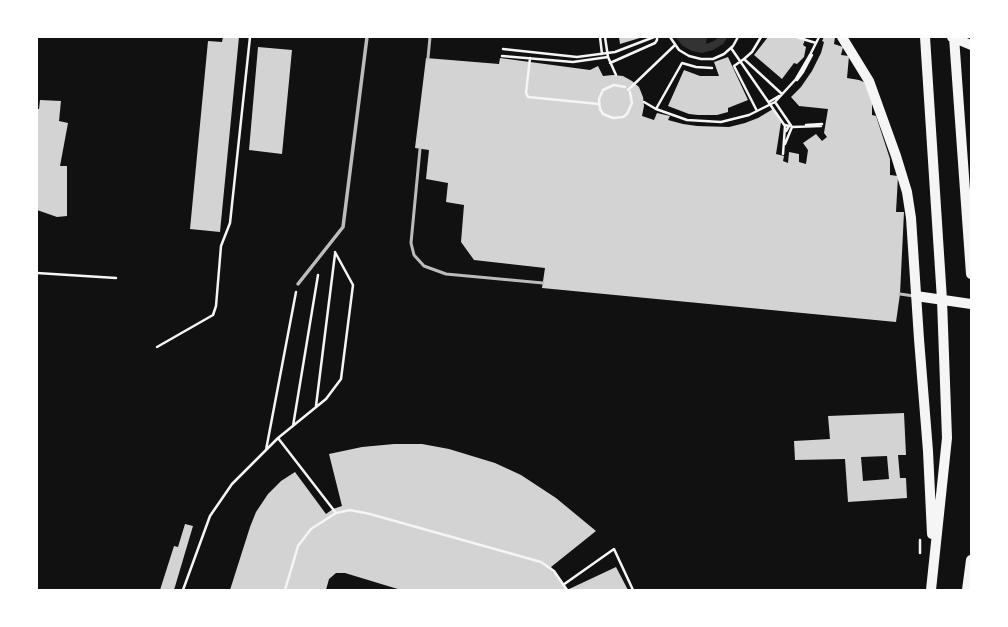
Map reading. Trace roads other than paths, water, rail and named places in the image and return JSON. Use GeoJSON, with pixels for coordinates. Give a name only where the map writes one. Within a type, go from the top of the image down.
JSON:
{"type":"FeatureCollection","features":[{"type":"Feature","properties":{"kind":"main road"},"geometry":{"type":"LineString","coordinates":[[842,37],[869,81],[889,134],[907,192],[911,218],[928,451],[933,568]]}},
{"type":"Feature","properties":{"kind":"main road"},"geometry":{"type":"LineString","coordinates":[[925,37],[942,300],[946,438],[930,590]]}},
{"type":"Feature","properties":{"kind":"main road"},"geometry":{"type":"LineString","coordinates":[[971,45],[953,37],[971,274]]}},
{"type":"Feature","properties":{"kind":"main road"},"geometry":{"type":"LineString","coordinates":[[916,296],[971,304]]}},
{"type":"Feature","properties":{"kind":"main road"},"geometry":{"type":"LineString","coordinates":[[967,590],[971,560]]}},
{"type":"Feature","properties":{"kind":"street"},"geometry":{"type":"LineString","coordinates":[[298,284],[343,227],[367,37]]}},
{"type":"Feature","properties":{"kind":"lane"},"geometry":{"type":"LineString","coordinates":[[428,58],[430,37]]}},
{"type":"Feature","properties":{"kind":"lane"},"geometry":{"type":"LineString","coordinates":[[420,149],[411,243],[414,255],[424,266],[446,274],[543,283]]}},
{"type":"Feature","properties":{"kind":"lane"},"geometry":{"type":"LineString","coordinates":[[900,294],[916,296]]}}]}
